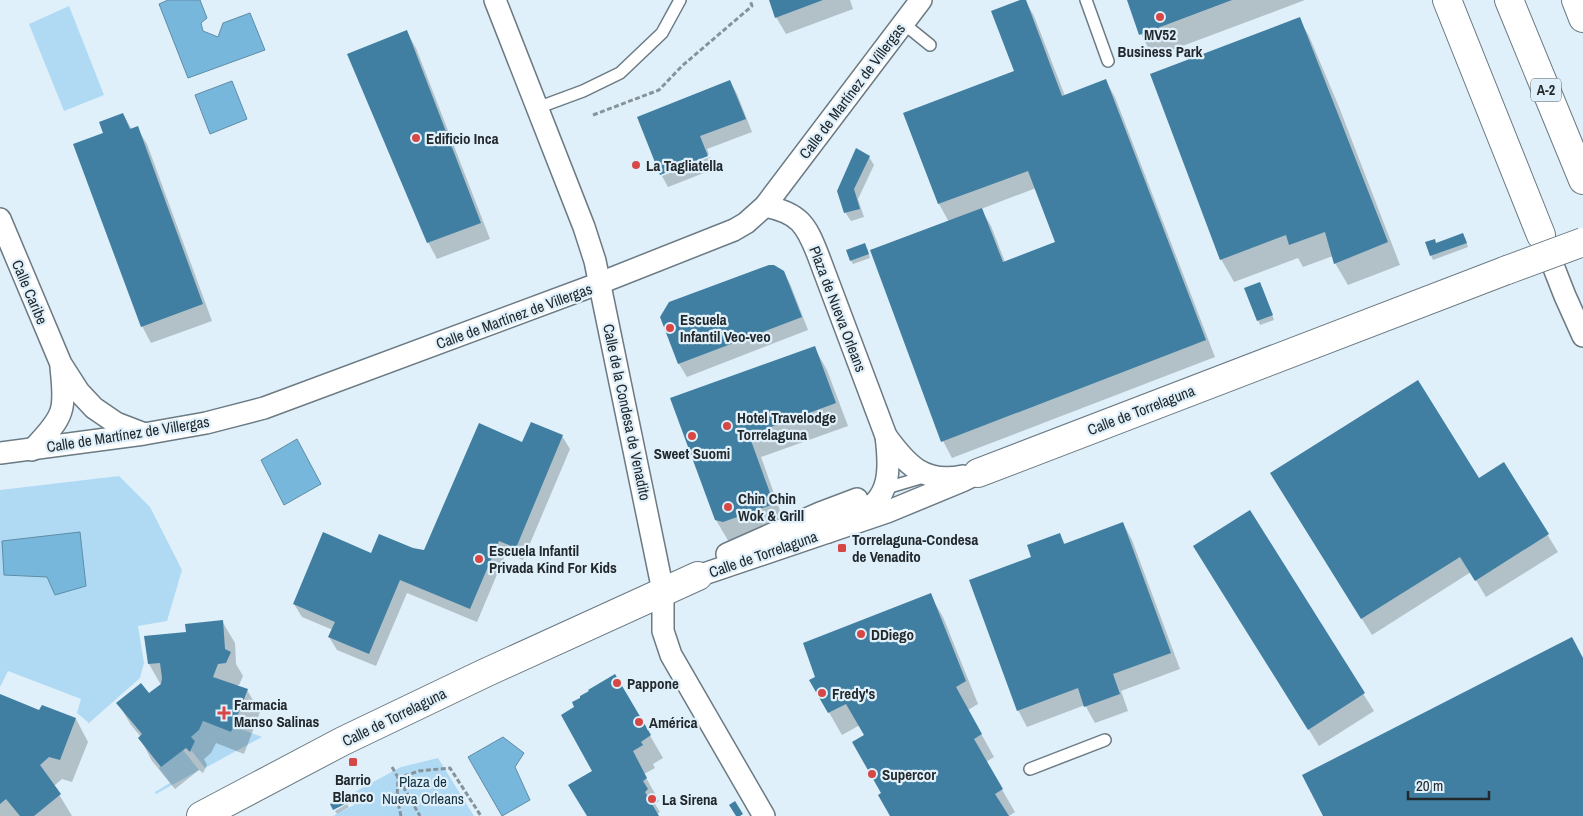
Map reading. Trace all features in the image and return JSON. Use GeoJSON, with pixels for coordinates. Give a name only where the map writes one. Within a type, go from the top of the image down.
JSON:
{"type":"FeatureCollection","features":[{"type":"Feature","properties":{"kind":"main road"},"geometry":{"type":"LineString","coordinates":[[1447,0],[1541,235]]}},
{"type":"Feature","properties":{"kind":"main road"},"geometry":{"type":"LineString","coordinates":[[1467,0],[1483,40],[1541,235]]}},
{"type":"Feature","properties":{"kind":"main road","name":"A-2"},"geometry":{"type":"LineString","coordinates":[[1509,0],[1583,180]]}},
{"type":"Feature","properties":{"kind":"main road","name":"Calle de Torrelaguna"},"geometry":{"type":"LineString","coordinates":[[978,473],[1583,242]]}},
{"type":"Feature","properties":{"kind":"main road","name":"Calle de Torrelaguna"},"geometry":{"type":"LineString","coordinates":[[202,816],[343,741],[485,673],[698,576]]}},
{"type":"Feature","properties":{"kind":"street","name":"Calle de la Condesa de Venadito"},"geometry":{"type":"LineString","coordinates":[[496,0],[584,227],[600,284],[663,592],[663,631],[671,655],[764,816]]}},
{"type":"Feature","properties":{"kind":"street","name":"Calle de Martínez de Villergas"},"geometry":{"type":"LineString","coordinates":[[0,453],[144,434],[206,423],[264,408],[600,284],[734,230],[746,223],[765,206],[921,0]]}},
{"type":"Feature","properties":{"kind":"street","name":"Plaza de Nueva Orleans"},"geometry":{"type":"LineString","coordinates":[[765,206],[789,213],[798,218],[806,227],[822,264],[886,436],[889,460],[887,481],[876,503],[871,508],[838,522],[828,532]]}},
{"type":"Feature","properties":{"kind":"street","name":"Calle Caribe"},"geometry":{"type":"LineString","coordinates":[[0,219],[61,364],[79,392],[94,408],[116,423],[144,434]]}},
{"type":"Feature","properties":{"kind":"street"},"geometry":{"type":"LineString","coordinates":[[1541,235],[1583,336]]}},
{"type":"Feature","properties":{"kind":"street","name":"Calle Caribe"},"geometry":{"type":"LineString","coordinates":[[32,450],[48,433],[61,411],[63,386],[61,364]]}},
{"type":"Feature","properties":{"kind":"street","name":"Plaza de Nueva Orleans"},"geometry":{"type":"LineString","coordinates":[[886,436],[901,456],[929,476]]}},
{"type":"Feature","properties":{"kind":"street"},"geometry":{"type":"LineString","coordinates":[[929,476],[944,479],[978,473]]}},
{"type":"Feature","properties":{"kind":"street","name":"Calle de Torrelaguna"},"geometry":{"type":"LineString","coordinates":[[698,576],[913,502],[962,482],[978,473]]}},
{"type":"Feature","properties":{"kind":"street","name":"Calle de Torrelaguna"},"geometry":{"type":"LineString","coordinates":[[698,576],[730,552],[820,513],[883,489]]}},
{"type":"Feature","properties":{"kind":"lane"},"geometry":{"type":"LineString","coordinates":[[538,108],[583,91],[620,73],[662,33],[680,0]]}},
{"type":"Feature","properties":{"kind":"lane"},"geometry":{"type":"LineString","coordinates":[[1086,0],[1108,61]]}},
{"type":"Feature","properties":{"kind":"lane"},"geometry":{"type":"LineString","coordinates":[[904,24],[930,45]]}},
{"type":"Feature","properties":{"kind":"lane"},"geometry":{"type":"LineString","coordinates":[[883,489],[929,476]]}},
{"type":"Feature","properties":{"kind":"lane"},"geometry":{"type":"LineString","coordinates":[[1030,769],[1105,740]]}},
{"type":"Feature","properties":{"kind":"path"},"geometry":{"type":"LineString","coordinates":[[593,115],[659,90],[682,66],[752,6],[750,0]]}},
{"type":"Feature","properties":{"kind":"path"},"geometry":{"type":"LineString","coordinates":[[392,767],[420,816]]}},
{"type":"Feature","properties":{"kind":"path"},"geometry":{"type":"LineString","coordinates":[[398,778],[419,771],[450,768],[481,816]]}},
{"type":"Feature","properties":{"kind":"path"},"geometry":{"type":"LineString","coordinates":[[398,778],[397,798],[401,816]]}},
{"type":"Feature","properties":{"kind":"green space"},"geometry":{"type":"Polygon","coordinates":[[[69,6],[104,95],[64,111],[29,24],[69,6]]]}},
{"type":"Feature","properties":{"kind":"green space"},"geometry":{"type":"Polygon","coordinates":[[[119,476],[150,507],[182,570],[167,621],[138,626],[144,663],[140,678],[89,723],[77,713],[81,699],[8,671],[0,687],[0,490],[119,476]]]}},
{"type":"Feature","properties":{"kind":"green space"},"geometry":{"type":"Polygon","coordinates":[[[203,721],[231,732],[233,726],[262,737],[205,768],[191,750],[195,741],[191,737],[199,730],[203,721]]]}},
{"type":"Feature","properties":{"kind":"green space"},"geometry":{"type":"Polygon","coordinates":[[[183,750],[199,770],[156,794],[155,792],[170,783],[159,768],[183,750]]]}},
{"type":"Feature","properties":{"kind":"green space","name":"Plaza de Nueva Orleans"},"geometry":{"type":"Polygon","coordinates":[[[438,758],[474,816],[333,816],[354,805],[349,795],[401,767],[438,758]]]}},
{"type":"Feature","properties":{"kind":"shaded area"},"geometry":{"type":"Polygon","coordinates":[[[168,0],[200,0],[207,18],[201,23],[203,31],[218,37],[223,23],[250,13],[265,50],[188,78],[159,4],[168,0]]]}},
{"type":"Feature","properties":{"kind":"shaded area"},"geometry":{"type":"Polygon","coordinates":[[[232,81],[247,119],[210,134],[195,95],[232,81]]]}},
{"type":"Feature","properties":{"kind":"shaded area"},"geometry":{"type":"Polygon","coordinates":[[[297,439],[321,484],[284,505],[261,460],[297,439]]]}},
{"type":"Feature","properties":{"kind":"shaded area"},"geometry":{"type":"Polygon","coordinates":[[[80,532],[86,586],[55,595],[47,577],[4,575],[2,541],[80,532]]]}},
{"type":"Feature","properties":{"kind":"shaded area"},"geometry":{"type":"Polygon","coordinates":[[[503,737],[524,753],[515,767],[530,800],[502,816],[468,757],[503,737]]]}},
{"type":"Feature","properties":{"kind":"building"},"geometry":{"type":"Polygon","coordinates":[[[769,0],[823,0],[775,18],[769,0]]]}},
{"type":"Feature","properties":{"kind":"building"},"geometry":{"type":"Polygon","coordinates":[[[1020,0],[1026,0],[1062,96],[1106,79],[1206,340],[941,442],[870,250],[982,208],[1003,262],[1055,242],[1028,171],[938,204],[903,113],[1014,71],[991,11],[1020,0]]]}},
{"type":"Feature","properties":{"kind":"building","name":"MV52 Business Park"},"geometry":{"type":"Polygon","coordinates":[[[1127,0],[1232,0],[1139,35],[1127,0]]]}},
{"type":"Feature","properties":{"kind":"building"},"geometry":{"type":"Polygon","coordinates":[[[1300,17],[1388,242],[1334,264],[1325,232],[1289,245],[1286,235],[1220,260],[1150,74],[1300,17]]]}},
{"type":"Feature","properties":{"kind":"building","name":"Edificio Inca"},"geometry":{"type":"Polygon","coordinates":[[[407,30],[481,223],[427,243],[347,54],[407,30]]]}},
{"type":"Feature","properties":{"kind":"building"},"geometry":{"type":"Polygon","coordinates":[[[730,80],[746,119],[700,136],[708,156],[660,175],[637,117],[730,80]]]}},
{"type":"Feature","properties":{"kind":"building"},"geometry":{"type":"Polygon","coordinates":[[[123,113],[130,129],[138,126],[203,304],[141,327],[73,144],[103,133],[99,122],[123,113]]]}},
{"type":"Feature","properties":{"kind":"building"},"geometry":{"type":"Polygon","coordinates":[[[856,148],[870,156],[854,189],[860,209],[844,213],[837,191],[856,148]]]}},
{"type":"Feature","properties":{"kind":"building"},"geometry":{"type":"Polygon","coordinates":[[[1463,233],[1467,243],[1430,256],[1425,242],[1435,239],[1436,243],[1463,233]]]}},
{"type":"Feature","properties":{"kind":"building"},"geometry":{"type":"Polygon","coordinates":[[[865,243],[869,254],[850,261],[846,250],[865,243]]]}},
{"type":"Feature","properties":{"kind":"building"},"geometry":{"type":"Polygon","coordinates":[[[769,265],[774,265],[784,271],[802,317],[678,364],[660,317],[669,302],[769,265]]]}},
{"type":"Feature","properties":{"kind":"building"},"geometry":{"type":"Polygon","coordinates":[[[1260,282],[1273,315],[1257,321],[1244,288],[1260,282]]]}},
{"type":"Feature","properties":{"kind":"building","name":"Hotel Travelodge Torrelaguna"},"geometry":{"type":"Polygon","coordinates":[[[815,346],[836,403],[749,435],[774,504],[723,522],[715,520],[670,398],[815,346]]]}},
{"type":"Feature","properties":{"kind":"building"},"geometry":{"type":"Polygon","coordinates":[[[1418,380],[1479,478],[1504,462],[1549,534],[1475,581],[1460,557],[1361,619],[1270,473],[1418,380]]]}},
{"type":"Feature","properties":{"kind":"building"},"geometry":{"type":"Polygon","coordinates":[[[531,422],[563,435],[516,548],[499,541],[470,609],[400,580],[369,654],[328,637],[335,622],[293,604],[323,532],[371,553],[379,534],[413,548],[424,550],[479,423],[522,442],[531,422]]]}},
{"type":"Feature","properties":{"kind":"building"},"geometry":{"type":"Polygon","coordinates":[[[1250,510],[1365,693],[1308,730],[1193,546],[1250,510]]]}},
{"type":"Feature","properties":{"kind":"building"},"geometry":{"type":"Polygon","coordinates":[[[1123,522],[1171,653],[1113,674],[1120,694],[1084,707],[1078,688],[1017,711],[969,580],[1031,557],[1027,545],[1060,533],[1064,544],[1123,522]]]}},
{"type":"Feature","properties":{"kind":"building"},"geometry":{"type":"Polygon","coordinates":[[[931,593],[966,681],[956,687],[982,734],[974,739],[1003,789],[995,794],[1009,816],[890,816],[878,795],[881,793],[852,742],[864,735],[846,704],[828,713],[809,680],[815,677],[803,643],[931,593]]]}},
{"type":"Feature","properties":{"kind":"building"},"geometry":{"type":"Polygon","coordinates":[[[223,620],[225,649],[231,652],[226,663],[218,664],[213,677],[248,689],[231,732],[203,721],[199,730],[191,737],[195,741],[190,752],[186,748],[161,767],[138,738],[142,734],[116,703],[141,683],[149,693],[161,684],[160,663],[148,664],[144,636],[186,632],[185,624],[223,620]]]}},
{"type":"Feature","properties":{"kind":"building"},"geometry":{"type":"Polygon","coordinates":[[[1572,637],[1583,658],[1583,816],[1323,816],[1302,775],[1572,637]]]}},
{"type":"Feature","properties":{"kind":"building"},"geometry":{"type":"Polygon","coordinates":[[[615,674],[651,735],[641,742],[643,745],[633,751],[647,778],[643,781],[648,789],[645,792],[659,816],[587,816],[568,785],[592,771],[561,715],[574,707],[572,702],[615,674]]]}},
{"type":"Feature","properties":{"kind":"building"},"geometry":{"type":"Polygon","coordinates":[[[0,694],[39,710],[42,705],[76,718],[60,760],[49,757],[40,765],[61,794],[34,816],[20,816],[6,799],[0,804],[0,694]]]}},
{"type":"Feature","properties":{"kind":"building"},"geometry":{"type":"Polygon","coordinates":[[[344,797],[347,803],[333,810],[330,804],[344,797]]]}},
{"type":"Feature","properties":{"kind":"building"},"geometry":{"type":"Polygon","coordinates":[[[735,801],[743,814],[740,816],[736,816],[729,805],[735,801]]]}},
{"type":"Feature","properties":{"kind":"place","name":"MV52 Business Park"},"geometry":{"type":"Point","coordinates":[1160,17]}},
{"type":"Feature","properties":{"kind":"place","name":"Edificio Inca"},"geometry":{"type":"Point","coordinates":[416,138]}},
{"type":"Feature","properties":{"kind":"place","name":"La Tagliatella"},"geometry":{"type":"Point","coordinates":[636,165]}},
{"type":"Feature","properties":{"kind":"place","name":"Escuela Infantil Veo-veo"},"geometry":{"type":"Point","coordinates":[670,328]}},
{"type":"Feature","properties":{"kind":"place","name":"Hotel Travelodge Torrelaguna"},"geometry":{"type":"Point","coordinates":[727,426]}},
{"type":"Feature","properties":{"kind":"place","name":"Sweet Suomi"},"geometry":{"type":"Point","coordinates":[692,436]}},
{"type":"Feature","properties":{"kind":"place","name":"Chin Chin Wok & Grill"},"geometry":{"type":"Point","coordinates":[728,507]}},
{"type":"Feature","properties":{"kind":"place","name":"Torrelaguna-Condesa de Venadito"},"geometry":{"type":"Point","coordinates":[842,548]}},
{"type":"Feature","properties":{"kind":"place","name":"Escuela Infantil Privada Kind For Kids"},"geometry":{"type":"Point","coordinates":[479,559]}},
{"type":"Feature","properties":{"kind":"place","name":"DDiego"},"geometry":{"type":"Point","coordinates":[861,634]}},
{"type":"Feature","properties":{"kind":"place","name":"Pappone"},"geometry":{"type":"Point","coordinates":[617,683]}},
{"type":"Feature","properties":{"kind":"place","name":"Fredy's"},"geometry":{"type":"Point","coordinates":[822,693]}},
{"type":"Feature","properties":{"kind":"place","name":"Farmacia Manso Salinas"},"geometry":{"type":"Point","coordinates":[224,713]}},
{"type":"Feature","properties":{"kind":"place","name":"América"},"geometry":{"type":"Point","coordinates":[639,722]}},
{"type":"Feature","properties":{"kind":"place","name":"Barrio Blanco"},"geometry":{"type":"Point","coordinates":[353,762]}},
{"type":"Feature","properties":{"kind":"place","name":"Supercor"},"geometry":{"type":"Point","coordinates":[872,774]}},
{"type":"Feature","properties":{"kind":"place","name":"La Sirena"},"geometry":{"type":"Point","coordinates":[652,799]}}]}
